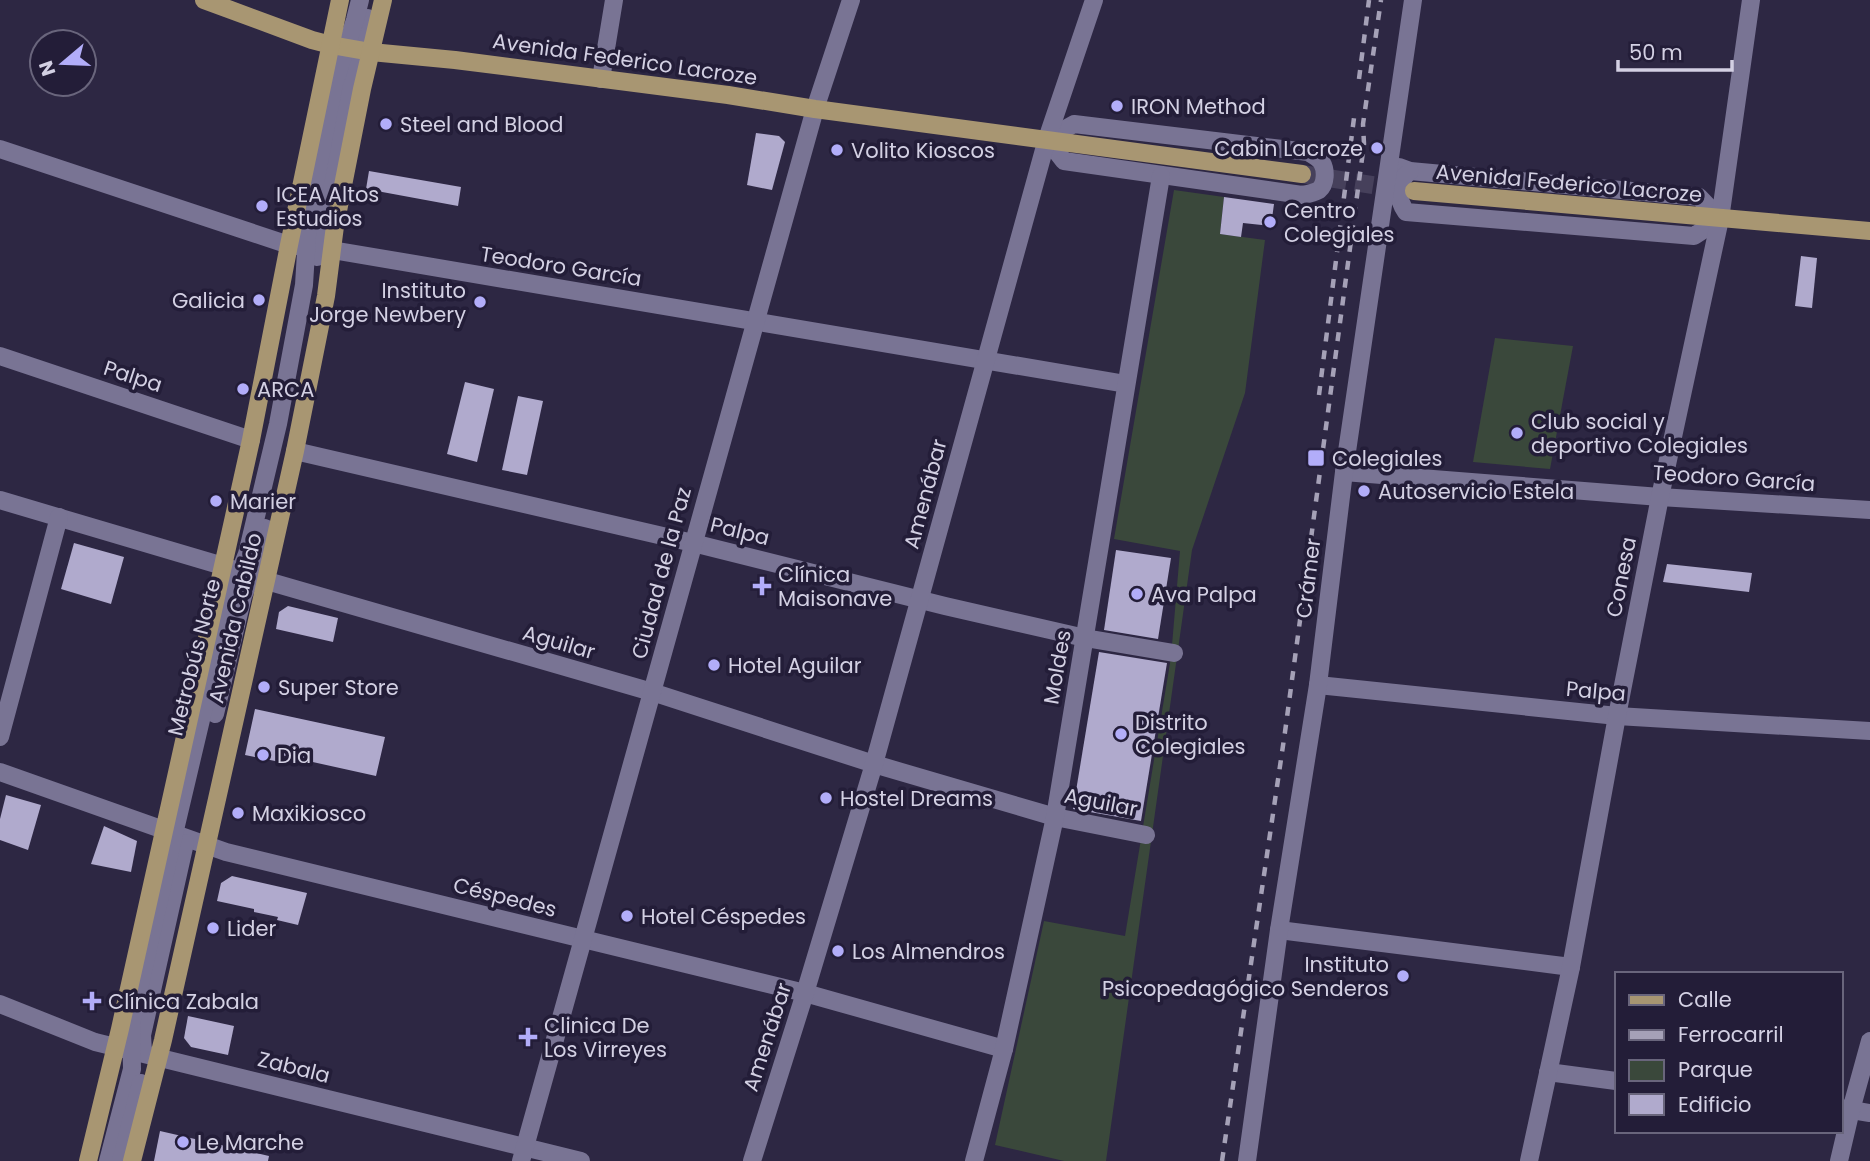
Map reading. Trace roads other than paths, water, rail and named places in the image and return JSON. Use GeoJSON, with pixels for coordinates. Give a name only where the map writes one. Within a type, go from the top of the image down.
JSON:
{"type":"FeatureCollection","features":[{"type":"Feature","properties":{"kind":"main road","name":"Avenida Federico Lacroze"},"geometry":{"type":"LineString","coordinates":[[204,0],[312,40],[352,49],[728,95],[1301,174]]}},
{"type":"Feature","properties":{"kind":"main road","name":"Avenida Cabildo"},"geometry":{"type":"LineString","coordinates":[[311,248],[335,226],[352,49],[340,0]]}},
{"type":"Feature","properties":{"kind":"main road","name":"Avenida Cabildo"},"geometry":{"type":"LineString","coordinates":[[88,1161],[137,1052],[207,846],[245,573],[251,440],[311,248],[352,49],[383,0]]}},
{"type":"Feature","properties":{"kind":"main road","name":"Avenida Federico Lacroze"},"geometry":{"type":"LineString","coordinates":[[1414,191],[1870,231]]}},
{"type":"Feature","properties":{"kind":"main road","name":"Avenida Cabildo"},"geometry":{"type":"LineString","coordinates":[[132,1161],[137,1052],[175,834],[245,573],[295,451],[326,296],[311,248]]}},
{"type":"Feature","properties":{"kind":"street","name":"Metrobús Norte"},"geometry":{"type":"LineString","coordinates":[[108,1161],[142,1035],[175,834],[243,596],[249,545],[278,424],[311,248],[320,223],[347,87],[360,0]]}},
{"type":"Feature","properties":{"kind":"street","name":"Metrobús Norte"},"geometry":{"type":"LineString","coordinates":[[352,49],[372,0]]}},
{"type":"Feature","properties":{"kind":"street"},"geometry":{"type":"LineString","coordinates":[[601,79],[614,0]]}},
{"type":"Feature","properties":{"kind":"street","name":"Ciudad de la Paz"},"geometry":{"type":"LineString","coordinates":[[523,1154],[815,109],[851,0]]}},
{"type":"Feature","properties":{"kind":"street","name":"Amenábar"},"geometry":{"type":"LineString","coordinates":[[752,1161],[874,764],[1047,139],[1094,0]]}},
{"type":"Feature","properties":{"kind":"street","name":"Crámer"},"geometry":{"type":"LineString","coordinates":[[1247,1161],[1279,930],[1318,685],[1344,472],[1413,0]]}},
{"type":"Feature","properties":{"kind":"street","name":"Conesa"},"geometry":{"type":"LineString","coordinates":[[1529,1161],[1571,967],[1660,497],[1720,219],[1751,0]]}},
{"type":"Feature","properties":{"kind":"street"},"geometry":{"type":"LineString","coordinates":[[1074,124],[1308,152],[1322,163],[1324,180],[1320,189],[1302,195],[1161,176],[1064,161],[1047,139],[1074,124]]}},
{"type":"Feature","properties":{"kind":"street","name":"Teodoro García"},"geometry":{"type":"LineString","coordinates":[[0,149],[311,248],[1126,384]]}},
{"type":"Feature","properties":{"kind":"street","name":"Avenida Federico Lacroze"},"geometry":{"type":"LineString","coordinates":[[1391,161],[1410,171],[1699,197],[1720,219],[1694,236],[1406,212],[1399,198],[1398,188],[1403,177],[1410,171]]}},
{"type":"Feature","properties":{"kind":"street","name":"Moldes"},"geometry":{"type":"LineString","coordinates":[[974,1161],[1004,1049],[1055,817],[1161,176]]}},
{"type":"Feature","properties":{"kind":"street","name":"Palpa"},"geometry":{"type":"LineString","coordinates":[[0,356],[251,440]]}},
{"type":"Feature","properties":{"kind":"street","name":"Palpa"},"geometry":{"type":"LineString","coordinates":[[295,451],[693,543],[1085,638],[1174,653]]}},
{"type":"Feature","properties":{"kind":"street","name":"Teodoro García"},"geometry":{"type":"LineString","coordinates":[[1344,472],[1660,497],[1870,510]]}},
{"type":"Feature","properties":{"kind":"street","name":"Aguilar"},"geometry":{"type":"LineString","coordinates":[[0,500],[652,692],[874,764],[1055,817],[1146,835]]}},
{"type":"Feature","properties":{"kind":"street"},"geometry":{"type":"LineString","coordinates":[[0,737],[59,517]]}},
{"type":"Feature","properties":{"kind":"street","name":"Palpa"},"geometry":{"type":"LineString","coordinates":[[1318,685],[1617,716],[1870,731]]}},
{"type":"Feature","properties":{"kind":"street","name":"Céspedes"},"geometry":{"type":"LineString","coordinates":[[0,772],[207,846],[805,993],[1004,1049]]}},
{"type":"Feature","properties":{"kind":"street"},"geometry":{"type":"LineString","coordinates":[[1279,930],[1571,967]]}},
{"type":"Feature","properties":{"kind":"street","name":"Zabala"},"geometry":{"type":"LineString","coordinates":[[0,1004],[95,1042],[523,1154],[581,1161]]}},
{"type":"Feature","properties":{"kind":"street"},"geometry":{"type":"LineString","coordinates":[[1839,1161],[1845,1109],[1870,1041]]}},
{"type":"Feature","properties":{"kind":"street","name":"Metrobús Norte"},"geometry":{"type":"LineString","coordinates":[[121,1161],[143,1072],[137,1052]]}},
{"type":"Feature","properties":{"kind":"street"},"geometry":{"type":"LineString","coordinates":[[1548,1072],[1615,1081]]}},
{"type":"Feature","properties":{"kind":"street"},"geometry":{"type":"LineString","coordinates":[[1845,1109],[1870,1113]]}},
{"type":"Feature","properties":{"kind":"tunnel"},"geometry":{"type":"LineString","coordinates":[[1302,174],[1398,189]]}},
{"type":"Feature","properties":{"kind":"railway"},"geometry":{"type":"LineString","coordinates":[[1359,79],[1369,0]]}},
{"type":"Feature","properties":{"kind":"railway"},"geometry":{"type":"LineString","coordinates":[[1222,1161],[1285,732],[1381,0]]}},
{"type":"Feature","properties":{"kind":"railway"},"geometry":{"type":"LineString","coordinates":[[1319,395],[1355,110]]}},
{"type":"Feature","properties":{"kind":"place","name":"IRON Method"},"geometry":{"type":"Point","coordinates":[1117,106]}},
{"type":"Feature","properties":{"kind":"place","name":"Steel and Blood"},"geometry":{"type":"Point","coordinates":[386,124]}},
{"type":"Feature","properties":{"kind":"place","name":"Cabin Lacroze"},"geometry":{"type":"Point","coordinates":[1377,148]}},
{"type":"Feature","properties":{"kind":"place","name":"Volito Kioscos"},"geometry":{"type":"Point","coordinates":[837,150]}},
{"type":"Feature","properties":{"kind":"place","name":"ICEA Altos Estudios"},"geometry":{"type":"Point","coordinates":[262,206]}},
{"type":"Feature","properties":{"kind":"place","name":"Centro Colegiales"},"geometry":{"type":"Point","coordinates":[1270,222]}},
{"type":"Feature","properties":{"kind":"place","name":"Galicia"},"geometry":{"type":"Point","coordinates":[259,300]}},
{"type":"Feature","properties":{"kind":"place","name":"Instituto Jorge Newbery"},"geometry":{"type":"Point","coordinates":[480,302]}},
{"type":"Feature","properties":{"kind":"place","name":"ARCA"},"geometry":{"type":"Point","coordinates":[243,389]}},
{"type":"Feature","properties":{"kind":"place","name":"Club social y deportivo Colegiales"},"geometry":{"type":"Point","coordinates":[1517,433]}},
{"type":"Feature","properties":{"kind":"place","name":"Colegiales"},"geometry":{"type":"Point","coordinates":[1316,458]}},
{"type":"Feature","properties":{"kind":"place","name":"Autoservicio Estela"},"geometry":{"type":"Point","coordinates":[1364,491]}},
{"type":"Feature","properties":{"kind":"place","name":"Marier"},"geometry":{"type":"Point","coordinates":[216,501]}},
{"type":"Feature","properties":{"kind":"place","name":"Clínica Maisonave"},"geometry":{"type":"Point","coordinates":[762,586]}},
{"type":"Feature","properties":{"kind":"place","name":"Ava Palpa"},"geometry":{"type":"Point","coordinates":[1137,594]}},
{"type":"Feature","properties":{"kind":"place","name":"Hotel Aguilar"},"geometry":{"type":"Point","coordinates":[714,665]}},
{"type":"Feature","properties":{"kind":"place","name":"Super Store"},"geometry":{"type":"Point","coordinates":[264,687]}},
{"type":"Feature","properties":{"kind":"place","name":"Distrito Colegiales"},"geometry":{"type":"Point","coordinates":[1121,734]}},
{"type":"Feature","properties":{"kind":"place","name":"Dia"},"geometry":{"type":"Point","coordinates":[263,755]}},
{"type":"Feature","properties":{"kind":"place","name":"Hostel Dreams"},"geometry":{"type":"Point","coordinates":[826,798]}},
{"type":"Feature","properties":{"kind":"place","name":"Maxikiosco"},"geometry":{"type":"Point","coordinates":[238,813]}},
{"type":"Feature","properties":{"kind":"place","name":"Hotel Céspedes"},"geometry":{"type":"Point","coordinates":[627,916]}},
{"type":"Feature","properties":{"kind":"place","name":"Lider"},"geometry":{"type":"Point","coordinates":[213,928]}},
{"type":"Feature","properties":{"kind":"place","name":"Los Almendros"},"geometry":{"type":"Point","coordinates":[838,951]}},
{"type":"Feature","properties":{"kind":"place","name":"Instituto Psicopedagógico Senderos"},"geometry":{"type":"Point","coordinates":[1403,976]}},
{"type":"Feature","properties":{"kind":"place","name":"Clínica Zabala"},"geometry":{"type":"Point","coordinates":[92,1001]}},
{"type":"Feature","properties":{"kind":"place","name":"Clinica De Los Virreyes"},"geometry":{"type":"Point","coordinates":[528,1037]}},
{"type":"Feature","properties":{"kind":"place","name":"Le Marche"},"geometry":{"type":"Point","coordinates":[183,1142]}}]}
